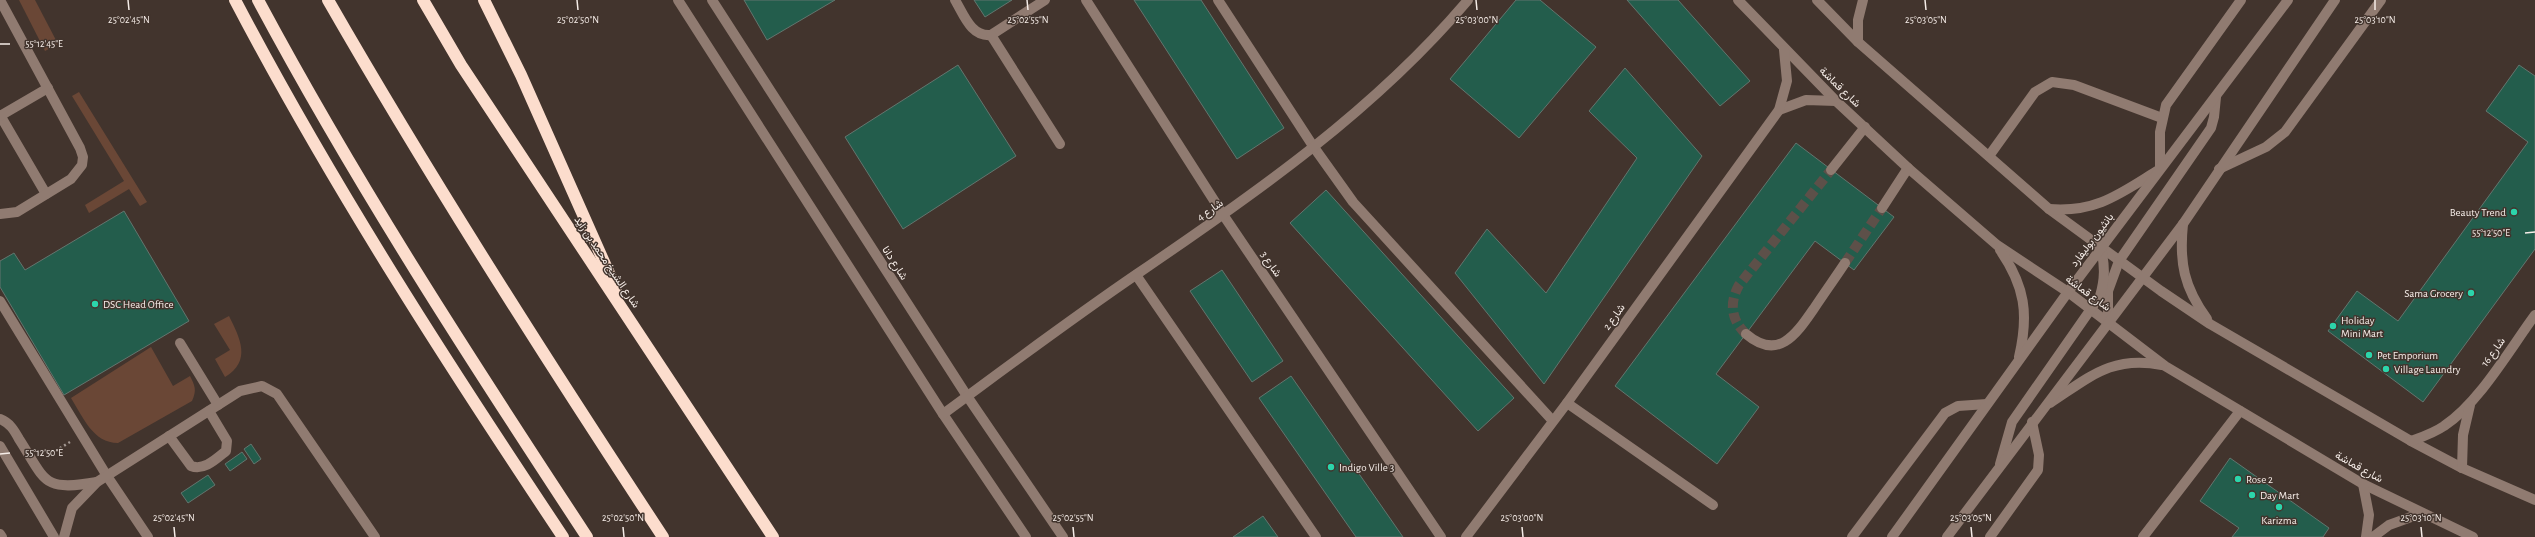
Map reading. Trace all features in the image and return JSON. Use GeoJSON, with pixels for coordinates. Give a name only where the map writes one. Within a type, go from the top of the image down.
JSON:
{"type":"FeatureCollection","features":[{"type":"Feature","properties":{"kind":"highway"},"geometry":{"type":"LineString","coordinates":[[235,0],[301,121],[472,400],[563,537]]}},
{"type":"Feature","properties":{"kind":"highway"},"geometry":{"type":"LineString","coordinates":[[258,0],[320,110],[486,383],[587,537]]}},
{"type":"Feature","properties":{"kind":"highway"},"geometry":{"type":"LineString","coordinates":[[328,0],[390,108],[549,364],[663,537]]}},
{"type":"Feature","properties":{"kind":"highway","name":"شارع الشيخ محمد بن زايد"},"geometry":{"type":"LineString","coordinates":[[423,0],[461,65],[773,537]]}},
{"type":"Feature","properties":{"kind":"highway"},"geometry":{"type":"LineString","coordinates":[[484,0],[521,75],[631,321]]}},
{"type":"Feature","properties":{"kind":"street"},"geometry":{"type":"LineString","coordinates":[[678,0],[943,414],[1026,537]]}},
{"type":"Feature","properties":{"kind":"street","name":"شارع دانا"},"geometry":{"type":"LineString","coordinates":[[712,0],[966,396],[1063,537]]}},
{"type":"Feature","properties":{"kind":"street"},"geometry":{"type":"LineString","coordinates":[[955,0],[977,33],[992,35],[1045,0]]}},
{"type":"Feature","properties":{"kind":"street","name":"شارع 3"},"geometry":{"type":"LineString","coordinates":[[1086,0],[1224,216],[1440,537]]}},
{"type":"Feature","properties":{"kind":"street"},"geometry":{"type":"LineString","coordinates":[[1218,0],[1313,146],[1353,202],[1552,420]]}},
{"type":"Feature","properties":{"kind":"street","name":"شارع 4"},"geometry":{"type":"LineString","coordinates":[[943,414],[1136,275],[1224,216],[1358,112],[1400,74],[1440,34],[1468,0]]}},
{"type":"Feature","properties":{"kind":"street","name":"شارع قماشة"},"geometry":{"type":"LineString","coordinates":[[1738,0],[1784,50],[1836,101],[1908,168],[1997,245],[2068,292],[2165,366],[2363,484],[2473,537]]}},
{"type":"Feature","properties":{"kind":"street"},"geometry":{"type":"LineString","coordinates":[[1817,0],[1858,42],[2049,209],[2119,261],[2210,324],[2411,441],[2462,468],[2535,500]]}},
{"type":"Feature","properties":{"kind":"street"},"geometry":{"type":"LineString","coordinates":[[1858,42],[1858,20],[1863,0]]}},
{"type":"Feature","properties":{"kind":"street"},"geometry":{"type":"LineString","coordinates":[[2049,209],[2070,211],[2090,208],[2110,199],[2160,169],[2162,118],[2174,92],[2241,0]]}},
{"type":"Feature","properties":{"kind":"street","name":"بانثيون بوليفارد"},"geometry":{"type":"LineString","coordinates":[[1892,537],[2068,292],[2288,0]]}},
{"type":"Feature","properties":{"kind":"street"},"geometry":{"type":"LineString","coordinates":[[1947,537],[2043,407],[2183,224],[2335,0]]}},
{"type":"Feature","properties":{"kind":"street"},"geometry":{"type":"LineString","coordinates":[[2219,169],[2266,147],[2285,132],[2381,0]]}},
{"type":"Feature","properties":{"kind":"street"},"geometry":{"type":"LineString","coordinates":[[0,214],[17,212],[78,173],[83,157],[80,148],[48,88],[1,6]]}},
{"type":"Feature","properties":{"kind":"street"},"geometry":{"type":"LineString","coordinates":[[992,35],[1060,144]]}},
{"type":"Feature","properties":{"kind":"street","name":"شارع 2"},"geometry":{"type":"LineString","coordinates":[[1466,537],[1552,420],[1567,403],[1779,110],[1787,80],[1784,50]]}},
{"type":"Feature","properties":{"kind":"street"},"geometry":{"type":"LineString","coordinates":[[1989,156],[2035,92],[2052,82],[2074,85],[2162,118]]}},
{"type":"Feature","properties":{"kind":"street"},"geometry":{"type":"LineString","coordinates":[[46,194],[0,116],[48,88]]}},
{"type":"Feature","properties":{"kind":"street"},"geometry":{"type":"LineString","coordinates":[[2108,322],[2108,291],[2119,261],[2210,128],[2214,117],[2216,97]]}},
{"type":"Feature","properties":{"kind":"street"},"geometry":{"type":"LineString","coordinates":[[1779,110],[1806,100],[1836,101]]}},
{"type":"Feature","properties":{"kind":"street"},"geometry":{"type":"LineString","coordinates":[[1831,170],[1865,127]]}},
{"type":"Feature","properties":{"kind":"street"},"geometry":{"type":"LineString","coordinates":[[1882,208],[1908,168]]}},
{"type":"Feature","properties":{"kind":"street"},"geometry":{"type":"LineString","coordinates":[[2183,224],[2180,247],[2183,271],[2193,299],[2210,324]]}},
{"type":"Feature","properties":{"kind":"street"},"geometry":{"type":"LineString","coordinates":[[1997,245],[2014,270],[2024,300],[2025,331],[2018,362]]}},
{"type":"Feature","properties":{"kind":"street"},"geometry":{"type":"LineString","coordinates":[[2000,466],[2012,422],[2092,311],[2100,296],[2105,280],[2105,264],[2101,248]]}},
{"type":"Feature","properties":{"kind":"street"},"geometry":{"type":"LineString","coordinates":[[1746,334],[1758,343],[1766,345],[1781,344],[1788,341],[1799,330],[1845,263]]}},
{"type":"Feature","properties":{"kind":"street"},"geometry":{"type":"LineString","coordinates":[[1136,275],[1316,537]]}},
{"type":"Feature","properties":{"kind":"street"},"geometry":{"type":"LineString","coordinates":[[0,301],[107,476],[148,537]]}},
{"type":"Feature","properties":{"kind":"street","name":"شارع 16"},"geometry":{"type":"LineString","coordinates":[[2411,441],[2444,427],[2471,403],[2535,315]]}},
{"type":"Feature","properties":{"kind":"street"},"geometry":{"type":"LineString","coordinates":[[180,343],[218,405]]}},
{"type":"Feature","properties":{"kind":"street"},"geometry":{"type":"LineString","coordinates":[[2043,407],[2095,374],[2117,364],[2141,361],[2165,366]]}},
{"type":"Feature","properties":{"kind":"street"},"geometry":{"type":"LineString","coordinates":[[64,537],[72,508],[97,482],[240,391],[249,388],[269,388],[277,394],[375,537]]}},
{"type":"Feature","properties":{"kind":"street"},"geometry":{"type":"LineString","coordinates":[[1567,403],[1713,505]]}},
{"type":"Feature","properties":{"kind":"street","name":"شارع 16"},"geometry":{"type":"LineString","coordinates":[[2462,468],[2463,434],[2471,403]]}},
{"type":"Feature","properties":{"kind":"street"},"geometry":{"type":"LineString","coordinates":[[1852,537],[1945,413],[1958,406],[1987,404]]}},
{"type":"Feature","properties":{"kind":"street"},"geometry":{"type":"LineString","coordinates":[[169,436],[191,466],[203,467],[226,451],[227,441],[209,411]]}},
{"type":"Feature","properties":{"kind":"street"},"geometry":{"type":"LineString","coordinates":[[2143,537],[2240,411]]}},
{"type":"Feature","properties":{"kind":"street"},"geometry":{"type":"LineString","coordinates":[[0,419],[10,425],[48,481],[64,487],[97,482]]}},
{"type":"Feature","properties":{"kind":"street"},"geometry":{"type":"LineString","coordinates":[[1990,537],[2038,470],[2039,455],[2032,422]]}},
{"type":"Feature","properties":{"kind":"street"},"geometry":{"type":"LineString","coordinates":[[0,446],[54,537]]}},
{"type":"Feature","properties":{"kind":"street"},"geometry":{"type":"LineString","coordinates":[[2363,484],[2369,515],[2366,537]]}},
{"type":"Feature","properties":{"kind":"street"},"geometry":{"type":"LineString","coordinates":[[2373,537],[2390,525],[2422,513]]}},
{"type":"Feature","properties":{"kind":"shaded area"},"geometry":{"type":"Polygon","coordinates":[[[19,0],[35,0],[58,44],[45,51],[19,0]]]}},
{"type":"Feature","properties":{"kind":"shaded area"},"geometry":{"type":"Polygon","coordinates":[[[79,92],[147,202],[140,206],[129,189],[89,213],[85,205],[124,181],[72,96],[79,92]]]}},
{"type":"Feature","properties":{"kind":"shaded area"},"geometry":{"type":"Polygon","coordinates":[[[229,316],[240,341],[241,356],[239,364],[225,377],[215,359],[230,350],[214,324],[229,316]]]}},
{"type":"Feature","properties":{"kind":"shaded area"},"geometry":{"type":"Polygon","coordinates":[[[151,347],[173,386],[190,376],[195,388],[192,401],[118,443],[109,442],[102,439],[90,428],[71,398],[151,347]]]}},
{"type":"Feature","properties":{"kind":"building"},"geometry":{"type":"Polygon","coordinates":[[[744,0],[835,0],[767,40],[744,0]]]}},
{"type":"Feature","properties":{"kind":"building"},"geometry":{"type":"Polygon","coordinates":[[[974,0],[1012,0],[985,17],[974,0]]]}},
{"type":"Feature","properties":{"kind":"building"},"geometry":{"type":"Polygon","coordinates":[[[1134,0],[1201,0],[1284,128],[1237,159],[1134,0]]]}},
{"type":"Feature","properties":{"kind":"building"},"geometry":{"type":"Polygon","coordinates":[[[1516,0],[1540,0],[1596,47],[1519,138],[1450,79],[1516,0]]]}},
{"type":"Feature","properties":{"kind":"building"},"geometry":{"type":"Polygon","coordinates":[[[1627,0],[1678,0],[1750,81],[1720,106],[1627,0]]]}},
{"type":"Feature","properties":{"kind":"building"},"geometry":{"type":"Polygon","coordinates":[[[958,65],[1016,156],[903,229],[845,137],[958,65]]]}},
{"type":"Feature","properties":{"kind":"building"},"geometry":{"type":"Polygon","coordinates":[[[2519,65],[2535,76],[2535,249],[2423,402],[2328,331],[2357,291],[2398,321],[2528,142],[2486,111],[2519,65]]]}},
{"type":"Feature","properties":{"kind":"building"},"geometry":{"type":"Polygon","coordinates":[[[1625,68],[1702,156],[1544,384],[1455,273],[1487,229],[1546,293],[1637,158],[1589,111],[1625,68]]]}},
{"type":"Feature","properties":{"kind":"building"},"geometry":{"type":"Polygon","coordinates":[[[1796,143],[1894,217],[1854,270],[1815,241],[1716,374],[1759,407],[1717,464],[1615,386],[1796,143]]]}},
{"type":"Feature","properties":{"kind":"building"},"geometry":{"type":"Polygon","coordinates":[[[1326,190],[1514,398],[1478,431],[1290,223],[1326,190]]]}},
{"type":"Feature","properties":{"kind":"building","name":"DSC Head Office"},"geometry":{"type":"Polygon","coordinates":[[[124,211],[189,321],[64,395],[0,287],[0,261],[14,253],[25,270],[124,211]]]}},
{"type":"Feature","properties":{"kind":"building"},"geometry":{"type":"Polygon","coordinates":[[[1222,270],[1283,361],[1252,382],[1190,291],[1222,270]]]}},
{"type":"Feature","properties":{"kind":"building","name":"Indigo Ville 3"},"geometry":{"type":"Polygon","coordinates":[[[1291,376],[1403,537],[1356,537],[1259,398],[1291,376]]]}},
{"type":"Feature","properties":{"kind":"building"},"geometry":{"type":"Polygon","coordinates":[[[251,444],[261,459],[254,464],[244,449],[251,444]]]}},
{"type":"Feature","properties":{"kind":"building"},"geometry":{"type":"Polygon","coordinates":[[[242,452],[247,459],[230,471],[225,464],[242,452]]]}},
{"type":"Feature","properties":{"kind":"building","name":"Rose 2"},"geometry":{"type":"Polygon","coordinates":[[[2230,458],[2329,528],[2323,537],[2232,537],[2239,528],[2200,501],[2230,458]]]}},
{"type":"Feature","properties":{"kind":"building"},"geometry":{"type":"Polygon","coordinates":[[[208,475],[215,485],[188,503],[181,493],[208,475]]]}},
{"type":"Feature","properties":{"kind":"building"},"geometry":{"type":"Polygon","coordinates":[[[1263,516],[1278,537],[1233,537],[1263,516]]]}},
{"type":"Feature","properties":{"kind":"tunnel"},"geometry":{"type":"LineString","coordinates":[[1746,334],[1737,323],[1733,311],[1734,298],[1739,285],[1831,170]]}},
{"type":"Feature","properties":{"kind":"tunnel"},"geometry":{"type":"LineString","coordinates":[[1845,263],[1882,208]]}},
{"type":"Feature","properties":{"kind":"place","name":"Beauty Trend"},"geometry":{"type":"Point","coordinates":[2514,212]}},
{"type":"Feature","properties":{"kind":"place","name":"Sama Grocery"},"geometry":{"type":"Point","coordinates":[2471,293]}},
{"type":"Feature","properties":{"kind":"place","name":"DSC Head Office"},"geometry":{"type":"Point","coordinates":[95,304]}},
{"type":"Feature","properties":{"kind":"place","name":"Holiday Mini Mart"},"geometry":{"type":"Point","coordinates":[2333,326]}},
{"type":"Feature","properties":{"kind":"place","name":"Pet Emporium"},"geometry":{"type":"Point","coordinates":[2369,355]}},
{"type":"Feature","properties":{"kind":"place","name":"Village Laundry"},"geometry":{"type":"Point","coordinates":[2386,369]}},
{"type":"Feature","properties":{"kind":"place","name":"Indigo Ville 3"},"geometry":{"type":"Point","coordinates":[1331,467]}},
{"type":"Feature","properties":{"kind":"place","name":"Rose 2"},"geometry":{"type":"Point","coordinates":[2238,479]}},
{"type":"Feature","properties":{"kind":"place","name":"Day Mart"},"geometry":{"type":"Point","coordinates":[2252,495]}},
{"type":"Feature","properties":{"kind":"place","name":"Karizma"},"geometry":{"type":"Point","coordinates":[2279,507]}}]}
